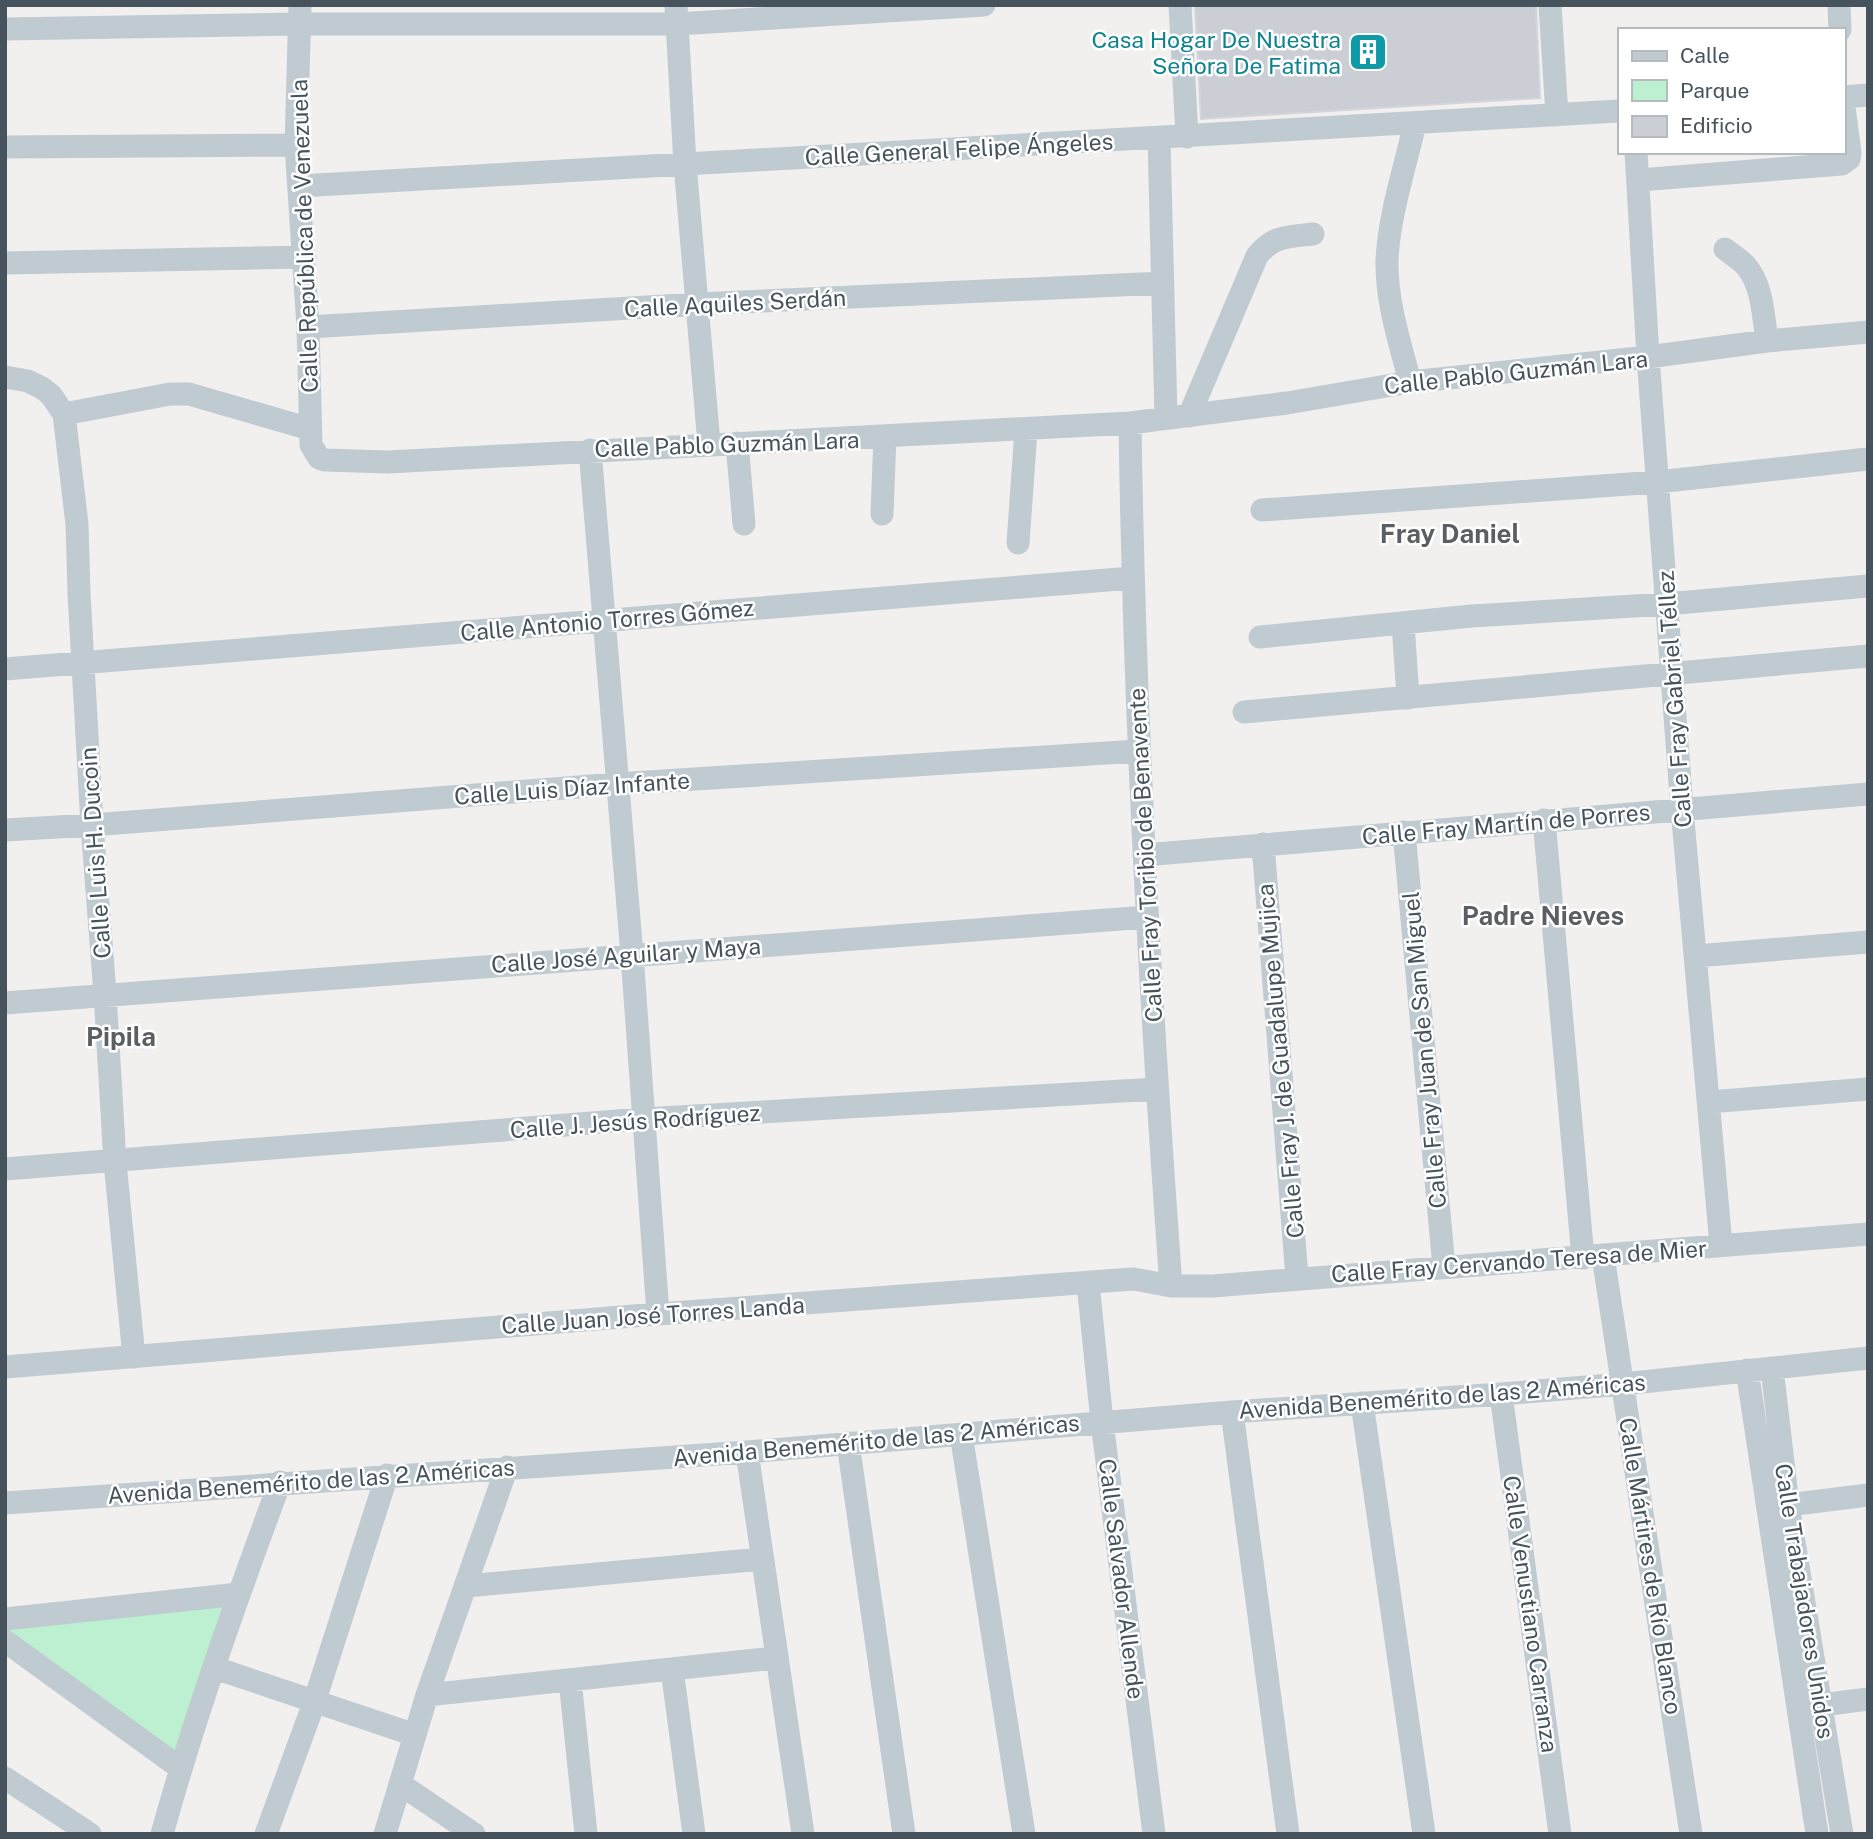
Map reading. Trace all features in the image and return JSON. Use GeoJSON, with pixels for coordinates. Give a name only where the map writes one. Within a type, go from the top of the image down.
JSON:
{"type":"FeatureCollection","features":[{"type":"Feature","properties":{"kind":"street"},"geometry":{"type":"LineString","coordinates":[[5,29],[299,15],[676,15],[984,5]]}},
{"type":"Feature","properties":{"kind":"street"},"geometry":{"type":"LineString","coordinates":[[1180,5],[1186,136]]}},
{"type":"Feature","properties":{"kind":"street"},"geometry":{"type":"LineString","coordinates":[[1550,5],[1557,115]]}},
{"type":"Feature","properties":{"kind":"street"},"geometry":{"type":"LineString","coordinates":[[1839,5],[1840,28]]}},
{"type":"Feature","properties":{"kind":"street","name":"Calle República de Venezuela"},"geometry":{"type":"LineString","coordinates":[[299,15],[296,145],[308,327],[310,429],[311,446],[315,453],[325,460]]}},
{"type":"Feature","properties":{"kind":"street"},"geometry":{"type":"LineString","coordinates":[[676,15],[685,164],[709,444]]}},
{"type":"Feature","properties":{"kind":"street"},"geometry":{"type":"LineString","coordinates":[[1845,98],[1868,95]]}},
{"type":"Feature","properties":{"kind":"street","name":"Calle General Felipe Ángeles"},"geometry":{"type":"LineString","coordinates":[[299,186],[1618,111]]}},
{"type":"Feature","properties":{"kind":"street"},"geometry":{"type":"LineString","coordinates":[[1639,180],[1842,164],[1849,159],[1850,153],[1845,114]]}},
{"type":"Feature","properties":{"kind":"street"},"geometry":{"type":"LineString","coordinates":[[1409,382],[1390,297],[1387,260],[1393,217],[1415,123]]}},
{"type":"Feature","properties":{"kind":"street"},"geometry":{"type":"LineString","coordinates":[[1159,138],[1163,284],[1177,416]]}},
{"type":"Feature","properties":{"kind":"street"},"geometry":{"type":"LineString","coordinates":[[5,147],[296,145]]}},
{"type":"Feature","properties":{"kind":"street","name":"Calle Fray Gabriel Téllez"},"geometry":{"type":"LineString","coordinates":[[1636,154],[1648,357],[1682,809],[1721,1245]]}},
{"type":"Feature","properties":{"kind":"street"},"geometry":{"type":"LineString","coordinates":[[1177,416],[1257,256],[1266,244],[1275,240],[1313,234]]}},
{"type":"Feature","properties":{"kind":"street"},"geometry":{"type":"LineString","coordinates":[[1725,249],[1747,267],[1756,283],[1767,341]]}},
{"type":"Feature","properties":{"kind":"street"},"geometry":{"type":"LineString","coordinates":[[5,263],[304,257]]}},
{"type":"Feature","properties":{"kind":"street","name":"Calle Aquiles Serdán"},"geometry":{"type":"LineString","coordinates":[[308,327],[698,304],[1163,284]]}},
{"type":"Feature","properties":{"kind":"street","name":"Calle Pablo Guzmán Lara"},"geometry":{"type":"LineString","coordinates":[[325,460],[388,462],[709,444],[885,438],[1130,423],[1287,403],[1409,382],[1868,332]]}},
{"type":"Feature","properties":{"kind":"street"},"geometry":{"type":"LineString","coordinates":[[9,377],[42,388],[64,414],[170,394],[189,394],[310,429]]}},
{"type":"Feature","properties":{"kind":"street","name":"Calle Luis H. Ducoin"},"geometry":{"type":"LineString","coordinates":[[64,414],[77,524],[92,825],[115,1162],[134,1357]]}},
{"type":"Feature","properties":{"kind":"street","name":"Calle Fray Toribio de Benavente"},"geometry":{"type":"LineString","coordinates":[[1130,423],[1132,578],[1139,751],[1157,1089],[1171,1286]]}},
{"type":"Feature","properties":{"kind":"street"},"geometry":{"type":"LineString","coordinates":[[1018,543],[1026,430]]}},
{"type":"Feature","properties":{"kind":"street"},"geometry":{"type":"LineString","coordinates":[[881,514],[885,438]]}},
{"type":"Feature","properties":{"kind":"street"},"geometry":{"type":"LineString","coordinates":[[737,443],[744,524]]}},
{"type":"Feature","properties":{"kind":"street"},"geometry":{"type":"LineString","coordinates":[[590,450],[632,954],[658,1314]]}},
{"type":"Feature","properties":{"kind":"street"},"geometry":{"type":"LineString","coordinates":[[1262,510],[1657,482],[1868,459]]}},
{"type":"Feature","properties":{"kind":"street","name":"Calle Antonio Torres Gómez"},"geometry":{"type":"LineString","coordinates":[[5,669],[1132,578]]}},
{"type":"Feature","properties":{"kind":"street"},"geometry":{"type":"LineString","coordinates":[[1260,638],[1472,615],[1667,604],[1868,586]]}},
{"type":"Feature","properties":{"kind":"street"},"geometry":{"type":"LineString","coordinates":[[1403,623],[1408,698]]}},
{"type":"Feature","properties":{"kind":"street"},"geometry":{"type":"LineString","coordinates":[[1244,712],[1672,676],[1868,656]]}},
{"type":"Feature","properties":{"kind":"street","name":"Calle Luis Díaz Infante"},"geometry":{"type":"LineString","coordinates":[[5,830],[616,784],[1139,751]]}},
{"type":"Feature","properties":{"kind":"street","name":"Calle Fray Martín de Porres"},"geometry":{"type":"LineString","coordinates":[[1144,855],[1868,793]]}},
{"type":"Feature","properties":{"kind":"street","name":"Calle Mártires de Río Blanco"},"geometry":{"type":"LineString","coordinates":[[1544,821],[1593,1257],[1623,1384],[1691,1834]]}},
{"type":"Feature","properties":{"kind":"street","name":"Calle Fray Juan de San Miguel"},"geometry":{"type":"LineString","coordinates":[[1404,832],[1444,1267]]}},
{"type":"Feature","properties":{"kind":"street","name":"Calle Fray J. de Guadalupe Mujica"},"geometry":{"type":"LineString","coordinates":[[1263,844],[1297,1278]]}},
{"type":"Feature","properties":{"kind":"street","name":"Calle José Aguilar y Maya"},"geometry":{"type":"LineString","coordinates":[[5,1003],[1147,917]]}},
{"type":"Feature","properties":{"kind":"street"},"geometry":{"type":"LineString","coordinates":[[1696,956],[1868,942]]}},
{"type":"Feature","properties":{"kind":"street","name":"Calle J. Jesús Rodríguez"},"geometry":{"type":"LineString","coordinates":[[5,1169],[643,1119],[1157,1089]]}},
{"type":"Feature","properties":{"kind":"street"},"geometry":{"type":"LineString","coordinates":[[1709,1102],[1868,1089]]}},
{"type":"Feature","properties":{"kind":"street","name":"Calle Fray Cervando Teresa de Mier"},"geometry":{"type":"LineString","coordinates":[[1171,1286],[1213,1286],[1868,1234]]}},
{"type":"Feature","properties":{"kind":"street","name":"Calle Juan José Torres Landa"},"geometry":{"type":"LineString","coordinates":[[5,1367],[1134,1279],[1171,1286]]}},
{"type":"Feature","properties":{"kind":"street","name":"Calle Salvador Allende"},"geometry":{"type":"LineString","coordinates":[[1088,1283],[1102,1422],[1154,1834]]}},
{"type":"Feature","properties":{"kind":"street","name":"Avenida Benemérito de las 2 Américas"},"geometry":{"type":"LineString","coordinates":[[5,1503],[747,1452],[1232,1412],[1501,1394],[1868,1358]]}},
{"type":"Feature","properties":{"kind":"street","name":"Calle Trabajadores Unidos"},"geometry":{"type":"LineString","coordinates":[[1772,1368],[1788,1505],[1842,1834]]}},
{"type":"Feature","properties":{"kind":"street","name":"Calle Trabajadores Unidos"},"geometry":{"type":"LineString","coordinates":[[1747,1370],[1817,1834]]}},
{"type":"Feature","properties":{"kind":"street","name":"Calle Venustiano Carranza"},"geometry":{"type":"LineString","coordinates":[[1501,1394],[1560,1834]]}},
{"type":"Feature","properties":{"kind":"street"},"geometry":{"type":"LineString","coordinates":[[1362,1403],[1424,1834]]}},
{"type":"Feature","properties":{"kind":"street"},"geometry":{"type":"LineString","coordinates":[[1232,1412],[1288,1834]]}},
{"type":"Feature","properties":{"kind":"street"},"geometry":{"type":"LineString","coordinates":[[961,1434],[1024,1834]]}},
{"type":"Feature","properties":{"kind":"street"},"geometry":{"type":"LineString","coordinates":[[848,1443],[904,1834]]}},
{"type":"Feature","properties":{"kind":"street"},"geometry":{"type":"LineString","coordinates":[[747,1452],[775,1658],[803,1834]]}},
{"type":"Feature","properties":{"kind":"street"},"geometry":{"type":"LineString","coordinates":[[385,1834],[427,1695],[507,1467]]}},
{"type":"Feature","properties":{"kind":"street"},"geometry":{"type":"LineString","coordinates":[[266,1834],[314,1703],[387,1475]]}},
{"type":"Feature","properties":{"kind":"street"},"geometry":{"type":"LineString","coordinates":[[162,1834],[180,1769],[280,1482]]}},
{"type":"Feature","properties":{"kind":"street"},"geometry":{"type":"LineString","coordinates":[[1788,1505],[1868,1494]]}},
{"type":"Feature","properties":{"kind":"street"},"geometry":{"type":"LineString","coordinates":[[466,1586],[762,1559]]}},
{"type":"Feature","properties":{"kind":"street"},"geometry":{"type":"LineString","coordinates":[[5,1619],[239,1594]]}},
{"type":"Feature","properties":{"kind":"street"},"geometry":{"type":"LineString","coordinates":[[5,1641],[180,1769]]}},
{"type":"Feature","properties":{"kind":"street"},"geometry":{"type":"LineString","coordinates":[[427,1695],[775,1658]]}},
{"type":"Feature","properties":{"kind":"street"},"geometry":{"type":"LineString","coordinates":[[215,1668],[415,1735]]}},
{"type":"Feature","properties":{"kind":"street"},"geometry":{"type":"LineString","coordinates":[[672,1669],[694,1834]]}},
{"type":"Feature","properties":{"kind":"street"},"geometry":{"type":"LineString","coordinates":[[570,1680],[586,1834]]}},
{"type":"Feature","properties":{"kind":"street"},"geometry":{"type":"LineString","coordinates":[[1821,1705],[1868,1699]]}},
{"type":"Feature","properties":{"kind":"street"},"geometry":{"type":"LineString","coordinates":[[5,1778],[90,1834]]}},
{"type":"Feature","properties":{"kind":"street"},"geometry":{"type":"LineString","coordinates":[[400,1784],[474,1834]]}},
{"type":"Feature","properties":{"kind":"green space"},"geometry":{"type":"Polygon","coordinates":[[[231,1601],[174,1756],[5,1635],[5,1627],[231,1601]]]}},
{"type":"Feature","properties":{"kind":"building","name":"Casa Hogar De Nuestra Señora De Fatima"},"geometry":{"type":"Polygon","coordinates":[[[1195,5],[1536,5],[1540,98],[1201,119],[1195,5]]]}},
{"type":"Feature","properties":{"kind":"place","name":"Casa Hogar De Nuestra Señora De Fatima"},"geometry":{"type":"Point","coordinates":[1368,52]}},
{"type":"Feature","properties":{"kind":"district","name":"Fray Daniel"},"geometry":{"type":"Point","coordinates":[1450,533]}},
{"type":"Feature","properties":{"kind":"district","name":"Padre Nieves"},"geometry":{"type":"Point","coordinates":[1543,915]}},
{"type":"Feature","properties":{"kind":"district","name":"Pipila"},"geometry":{"type":"Point","coordinates":[121,1036]}}]}
